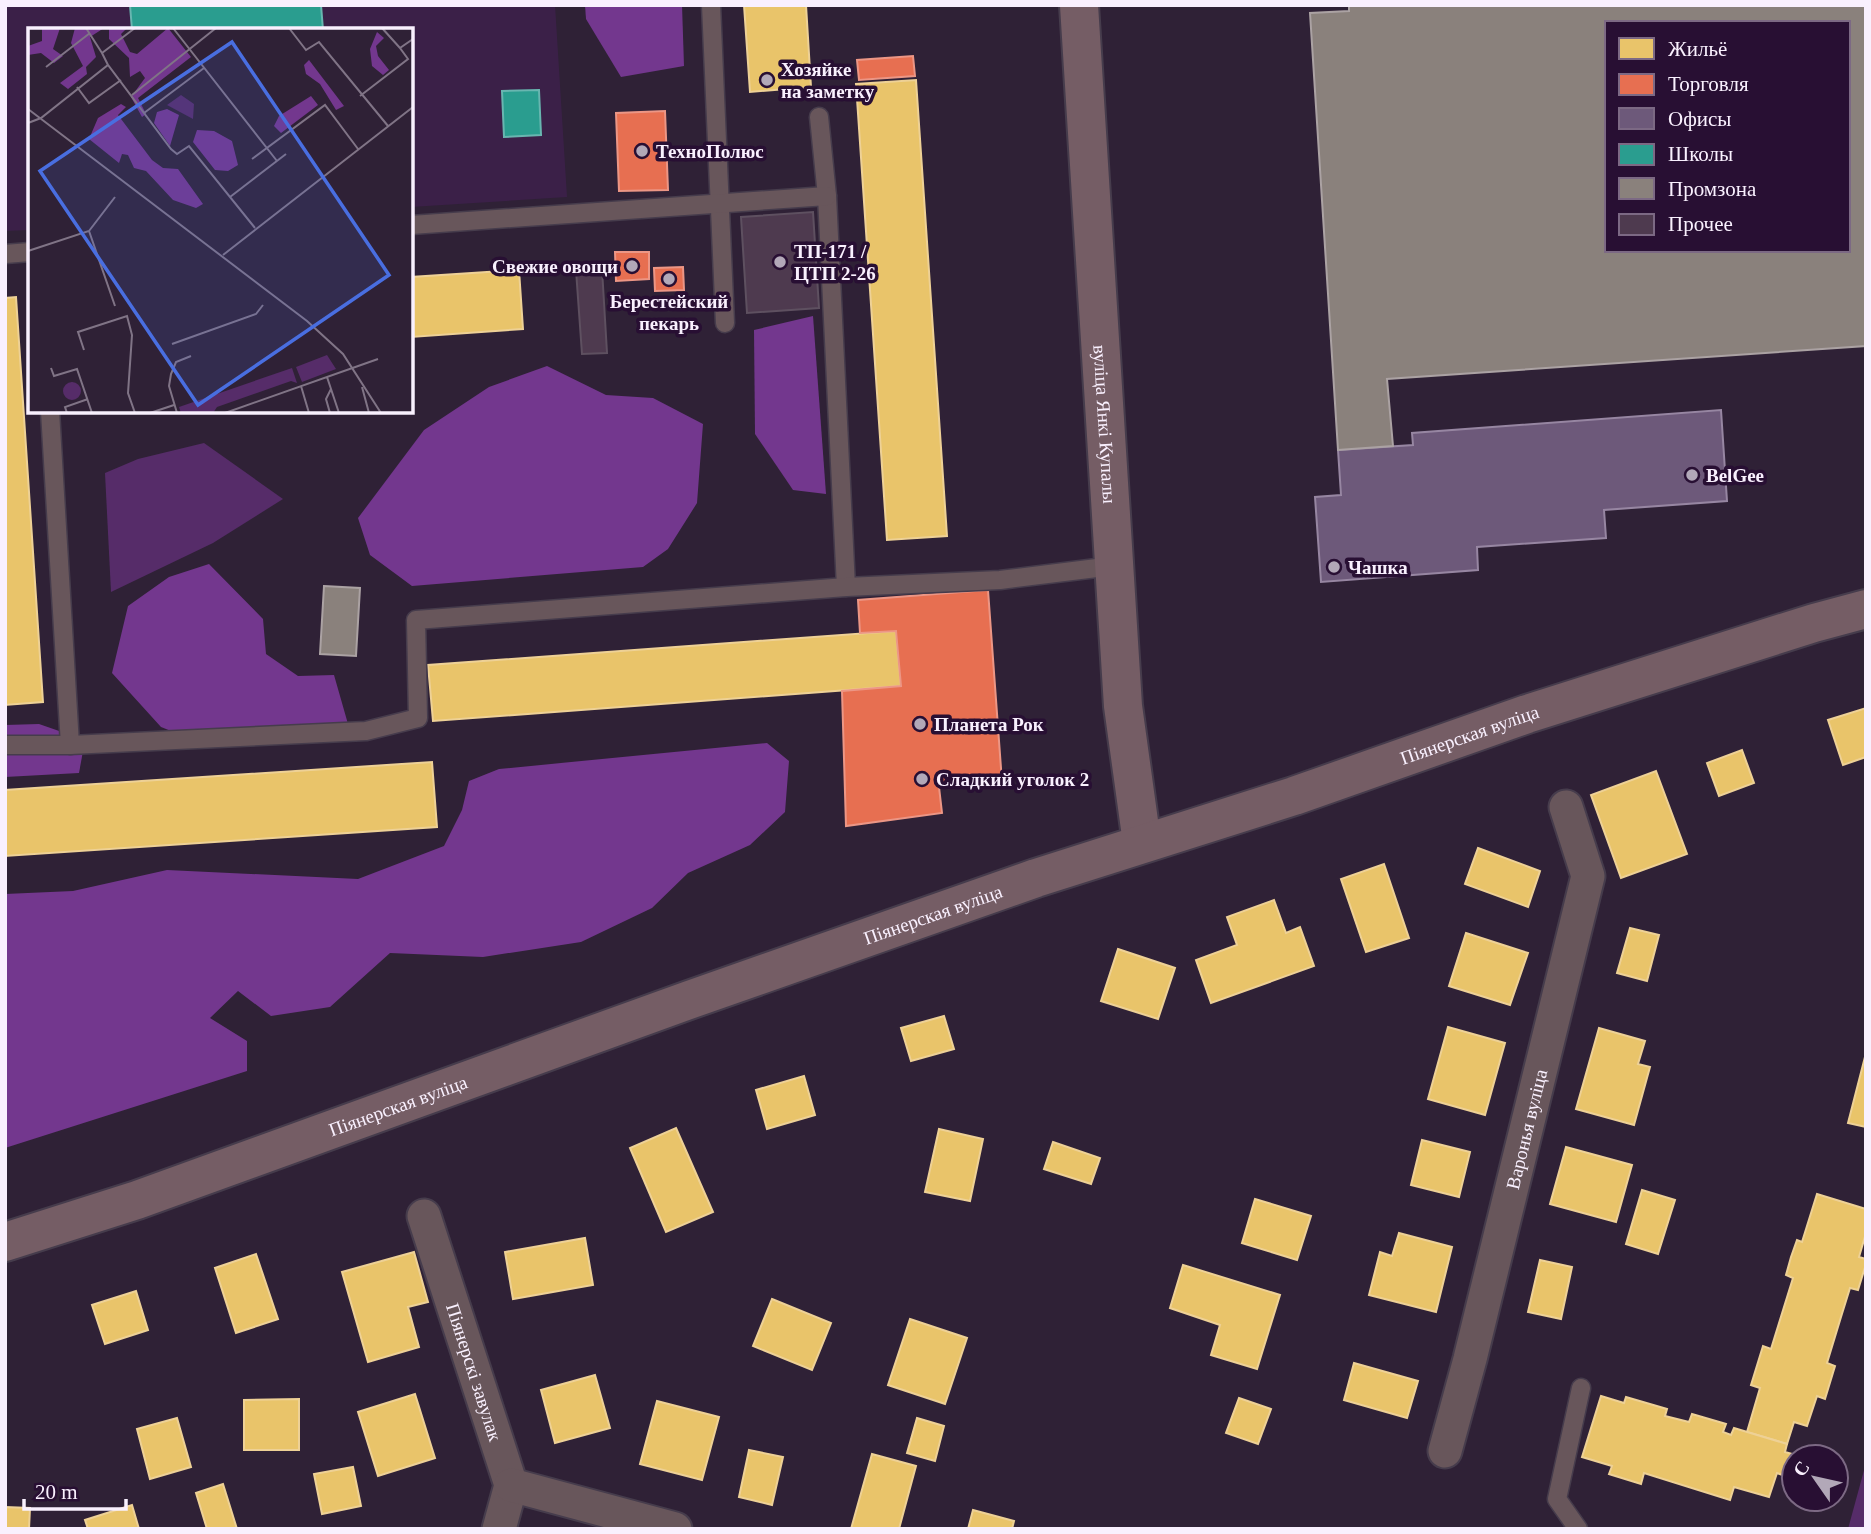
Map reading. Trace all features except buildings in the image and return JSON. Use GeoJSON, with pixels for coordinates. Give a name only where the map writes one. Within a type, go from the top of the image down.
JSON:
{"type":"FeatureCollection","features":[{"type":"Feature","properties":{"kind":"main road","name":"вуліца Янкі Купалы"},"geometry":{"type":"LineString","coordinates":[[1079,5],[1123,706],[1142,843]]}},
{"type":"Feature","properties":{"kind":"main road","name":"Піянерская вуліца"},"geometry":{"type":"LineString","coordinates":[[5,1242],[136,1200],[689,1000],[1142,843],[1294,796],[1527,714],[1814,623],[1866,610]]}},
{"type":"Feature","properties":{"kind":"street","name":"Варонья вуліца"},"geometry":{"type":"LineString","coordinates":[[1446,1451],[1588,876],[1566,807]]}},
{"type":"Feature","properties":{"kind":"street","name":"Піянерскі завулак"},"geometry":{"type":"LineString","coordinates":[[424,1216],[512,1485]]}},
{"type":"Feature","properties":{"kind":"street"},"geometry":{"type":"LineString","coordinates":[[499,1529],[512,1485],[675,1529]]}},
{"type":"Feature","properties":{"kind":"lane"},"geometry":{"type":"LineString","coordinates":[[711,5],[725,323]]}},
{"type":"Feature","properties":{"kind":"lane"},"geometry":{"type":"LineString","coordinates":[[819,117],[827,197],[846,587]]}},
{"type":"Feature","properties":{"kind":"lane"},"geometry":{"type":"LineString","coordinates":[[413,225],[827,197]]}},
{"type":"Feature","properties":{"kind":"lane"},"geometry":{"type":"LineString","coordinates":[[5,254],[28,252]]}},
{"type":"Feature","properties":{"kind":"lane"},"geometry":{"type":"LineString","coordinates":[[50,413],[70,746]]}},
{"type":"Feature","properties":{"kind":"lane"},"geometry":{"type":"LineString","coordinates":[[5,745],[70,746],[366,731],[418,718],[416,620],[846,587],[1000,580],[1113,566]]}},
{"type":"Feature","properties":{"kind":"lane"},"geometry":{"type":"LineString","coordinates":[[1577,1529],[1557,1499],[1581,1388]]}},
{"type":"Feature","properties":{"kind":"shaded area"},"geometry":{"type":"Polygon","coordinates":[[[5,5],[555,5],[567,197],[413,207],[413,28],[28,28],[28,230],[5,231],[5,5]]]}},
{"type":"Feature","properties":{"kind":"shaded area"},"geometry":{"type":"Polygon","coordinates":[[[585,5],[682,5],[684,66],[621,77],[586,19],[585,5]]]}},
{"type":"Feature","properties":{"kind":"shaded area"},"geometry":{"type":"Polygon","coordinates":[[[813,316],[826,494],[793,490],[755,434],[754,330],[813,316]]]}},
{"type":"Feature","properties":{"kind":"shaded area"},"geometry":{"type":"Polygon","coordinates":[[[547,366],[606,395],[653,398],[703,424],[697,503],[668,549],[643,567],[412,586],[370,555],[358,518],[424,430],[489,387],[547,366]]]}},
{"type":"Feature","properties":{"kind":"shaded area"},"geometry":{"type":"Polygon","coordinates":[[[204,443],[283,499],[213,543],[111,592],[105,473],[138,459],[204,443]]]}},
{"type":"Feature","properties":{"kind":"shaded area"},"geometry":{"type":"Polygon","coordinates":[[[209,564],[263,619],[266,654],[298,676],[334,675],[348,724],[209,746],[161,727],[112,673],[128,606],[169,577],[209,564]]]}},
{"type":"Feature","properties":{"kind":"shaded area"},"geometry":{"type":"Polygon","coordinates":[[[39,724],[85,740],[79,773],[5,777],[5,725],[39,724]]]}},
{"type":"Feature","properties":{"kind":"shaded area"},"geometry":{"type":"Polygon","coordinates":[[[767,743],[789,761],[785,812],[750,845],[688,873],[652,908],[581,942],[483,957],[390,953],[330,1007],[271,1016],[238,991],[210,1018],[247,1041],[247,1071],[5,1148],[5,894],[73,891],[167,870],[358,879],[444,846],[462,810],[469,781],[499,769],[767,743]]]}},
{"type":"Feature","properties":{"kind":"shaded area"},"geometry":{"type":"Polygon","coordinates":[[[1866,1463],[1866,1529],[1848,1529],[1866,1463]]]}},
{"type":"Feature","properties":{"kind":"place","name":"Хозяйке на заметку"},"geometry":{"type":"Point","coordinates":[767,80]}},
{"type":"Feature","properties":{"kind":"place","name":"ТехноПолюс"},"geometry":{"type":"Point","coordinates":[642,151]}},
{"type":"Feature","properties":{"kind":"place","name":"ТП-171 / ЦТП 2-26"},"geometry":{"type":"Point","coordinates":[780,262]}},
{"type":"Feature","properties":{"kind":"place","name":"Свежие овощи"},"geometry":{"type":"Point","coordinates":[632,266]}},
{"type":"Feature","properties":{"kind":"place","name":"Берестейский пекарь"},"geometry":{"type":"Point","coordinates":[669,279]}},
{"type":"Feature","properties":{"kind":"place","name":"BelGee"},"geometry":{"type":"Point","coordinates":[1692,475]}},
{"type":"Feature","properties":{"kind":"place","name":"Чашка"},"geometry":{"type":"Point","coordinates":[1334,567]}},
{"type":"Feature","properties":{"kind":"place","name":"Планета Рок"},"geometry":{"type":"Point","coordinates":[920,724]}},
{"type":"Feature","properties":{"kind":"place","name":"Сладкий уголок 2"},"geometry":{"type":"Point","coordinates":[922,779]}}]}
